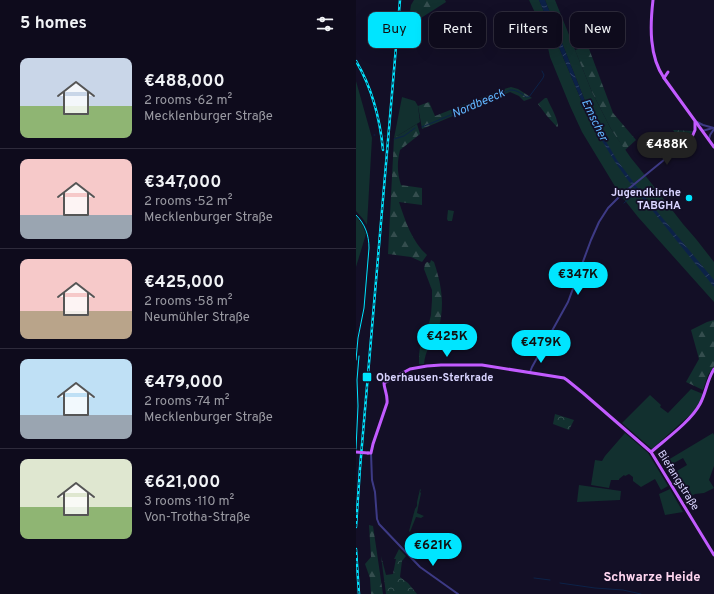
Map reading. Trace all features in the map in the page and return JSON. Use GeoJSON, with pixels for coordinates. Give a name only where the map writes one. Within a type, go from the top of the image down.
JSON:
{"type":"FeatureCollection","features":[{"type":"Feature","properties":{"kind":"main road"},"geometry":{"type":"LineString","coordinates":[[653,0],[651,30],[656,62],[659,70],[714,147]]}},
{"type":"Feature","properties":{"kind":"main road"},"geometry":{"type":"LineString","coordinates":[[664,78],[668,72]]}},
{"type":"Feature","properties":{"kind":"main road"},"geometry":{"type":"LineString","coordinates":[[692,137],[695,130],[695,120]]}},
{"type":"Feature","properties":{"kind":"main road"},"geometry":{"type":"LineString","coordinates":[[692,137],[702,130]]}},
{"type":"Feature","properties":{"kind":"main road"},"geometry":{"type":"LineString","coordinates":[[356,452],[370,453],[386,406],[387,397],[384,384],[385,382],[410,369],[426,366],[482,365],[530,373]]}},
{"type":"Feature","properties":{"kind":"main road"},"geometry":{"type":"LineString","coordinates":[[651,452],[693,415],[700,404],[714,369]]}},
{"type":"Feature","properties":{"kind":"main road","name":"Biefangstraße"},"geometry":{"type":"LineString","coordinates":[[530,373],[564,378],[651,452],[714,555]]}},
{"type":"Feature","properties":{"kind":"street"},"geometry":{"type":"LineString","coordinates":[[695,120],[703,125],[714,128]]}},
{"type":"Feature","properties":{"kind":"street"},"geometry":{"type":"LineString","coordinates":[[702,130],[714,128]]}},
{"type":"Feature","properties":{"kind":"street"},"geometry":{"type":"LineString","coordinates":[[709,140],[714,128]]}},
{"type":"Feature","properties":{"kind":"street"},"geometry":{"type":"LineString","coordinates":[[530,373],[568,302],[599,222],[612,204],[627,190],[692,137]]}},
{"type":"Feature","properties":{"kind":"street"},"geometry":{"type":"LineString","coordinates":[[370,453],[377,519],[379,523],[420,567],[458,594]]}},
{"type":"Feature","properties":{"kind":"green space"},"geometry":{"type":"Polygon","coordinates":[[[414,0],[445,0],[446,2],[421,18],[421,12],[410,12],[411,5],[414,0]]]}},
{"type":"Feature","properties":{"kind":"green space"},"geometry":{"type":"Polygon","coordinates":[[[529,0],[539,0],[544,12],[535,12],[529,0]]]}},
{"type":"Feature","properties":{"kind":"green space"},"geometry":{"type":"Polygon","coordinates":[[[545,0],[555,0],[560,12],[550,12],[545,0]]]}},
{"type":"Feature","properties":{"kind":"green space"},"geometry":{"type":"Polygon","coordinates":[[[562,17],[570,37],[570,48],[574,48],[592,92],[611,129],[631,158],[714,262],[714,302],[638,217],[619,193],[582,132],[550,57],[548,48],[559,48],[593,126],[595,124],[562,43],[562,17]]]}},
{"type":"Feature","properties":{"kind":"green space"},"geometry":{"type":"Polygon","coordinates":[[[589,48],[613,113],[636,140],[625,150],[611,129],[592,92],[575,50],[589,48]]]}},
{"type":"Feature","properties":{"kind":"green space"},"geometry":{"type":"Polygon","coordinates":[[[356,81],[372,138],[367,225],[356,211],[356,81]]]}},
{"type":"Feature","properties":{"kind":"green space"},"geometry":{"type":"Polygon","coordinates":[[[511,87],[518,89],[532,98],[524,101],[519,96],[510,92],[422,129],[418,106],[429,102],[435,116],[511,87]]]}},
{"type":"Feature","properties":{"kind":"green space"},"geometry":{"type":"Polygon","coordinates":[[[402,97],[415,101],[418,106],[420,122],[394,138],[402,97]]]}},
{"type":"Feature","properties":{"kind":"green space"},"geometry":{"type":"Polygon","coordinates":[[[547,98],[555,115],[557,127],[538,104],[547,98]]]}},
{"type":"Feature","properties":{"kind":"green space"},"geometry":{"type":"Polygon","coordinates":[[[417,124],[420,134],[400,150],[398,172],[401,185],[422,188],[422,205],[399,202],[413,237],[427,255],[422,262],[411,257],[388,254],[394,138],[417,124]]]}},
{"type":"Feature","properties":{"kind":"green space"},"geometry":{"type":"Polygon","coordinates":[[[673,130],[693,131],[682,142],[673,130]]]}},
{"type":"Feature","properties":{"kind":"green space"},"geometry":{"type":"Polygon","coordinates":[[[448,210],[454,211],[452,221],[448,221],[447,219],[448,210]]]}},
{"type":"Feature","properties":{"kind":"green space"},"geometry":{"type":"Polygon","coordinates":[[[356,216],[362,224],[366,234],[356,267],[356,216]]]}},
{"type":"Feature","properties":{"kind":"green space"},"geometry":{"type":"Polygon","coordinates":[[[431,260],[434,262],[441,289],[441,317],[439,328],[427,350],[424,364],[419,364],[422,338],[431,315],[432,290],[424,269],[425,264],[427,262],[430,263],[431,260]]]}},
{"type":"Feature","properties":{"kind":"green space"},"geometry":{"type":"Polygon","coordinates":[[[714,320],[714,366],[708,375],[703,390],[686,382],[699,359],[691,330],[714,320]]]}},
{"type":"Feature","properties":{"kind":"green space"},"geometry":{"type":"Polygon","coordinates":[[[691,389],[703,394],[699,404],[692,413],[652,449],[622,423],[650,395],[661,405],[660,407],[668,413],[691,389]]]}},
{"type":"Feature","properties":{"kind":"green space"},"geometry":{"type":"Polygon","coordinates":[[[555,414],[574,420],[569,430],[553,424],[555,414]]]}},
{"type":"Feature","properties":{"kind":"green space"},"geometry":{"type":"Polygon","coordinates":[[[625,433],[648,453],[668,486],[661,490],[655,479],[641,487],[633,481],[633,477],[629,474],[624,475],[619,480],[611,480],[609,488],[591,485],[595,460],[602,461],[625,433]]]}},
{"type":"Feature","properties":{"kind":"green space"},"geometry":{"type":"Polygon","coordinates":[[[713,433],[714,466],[709,480],[714,488],[704,493],[695,494],[685,500],[670,475],[687,465],[683,458],[665,468],[663,463],[713,433]]]}},
{"type":"Feature","properties":{"kind":"green space"},"geometry":{"type":"Polygon","coordinates":[[[579,485],[621,491],[620,500],[577,502],[579,485]]]}},
{"type":"Feature","properties":{"kind":"green space"},"geometry":{"type":"Polygon","coordinates":[[[420,489],[421,493],[417,513],[424,516],[421,518],[416,517],[410,532],[409,531],[417,506],[420,489]]]}},
{"type":"Feature","properties":{"kind":"green space"},"geometry":{"type":"Polygon","coordinates":[[[670,489],[683,512],[665,515],[659,494],[670,489]]]}},
{"type":"Feature","properties":{"kind":"green space"},"geometry":{"type":"Polygon","coordinates":[[[369,525],[373,526],[383,594],[371,594],[370,578],[365,564],[371,557],[369,525]]]}},
{"type":"Feature","properties":{"kind":"green space"},"geometry":{"type":"Polygon","coordinates":[[[399,549],[406,556],[402,561],[400,577],[408,583],[417,594],[386,594],[381,556],[386,575],[393,574],[396,559],[394,559],[399,549]]]}},
{"type":"Feature","properties":{"kind":"water"},"geometry":{"type":"Polygon","coordinates":[[[539,0],[545,0],[550,12],[544,12],[539,0]]]}},
{"type":"Feature","properties":{"kind":"water"},"geometry":{"type":"Polygon","coordinates":[[[562,43],[585,101],[596,124],[617,160],[640,191],[714,280],[714,287],[627,179],[593,126],[559,48],[562,48],[562,43]]]}},
{"type":"Feature","properties":{"kind":"waterway","name":"Nordbeeck"},"geometry":{"type":"LineString","coordinates":[[422,127],[510,90],[517,91],[526,97],[529,97],[543,78],[544,75],[542,71]]}},
{"type":"Feature","properties":{"kind":"waterway","name":"Nordbeeck"},"geometry":{"type":"LineString","coordinates":[[394,139],[404,136],[415,128]]}},
{"type":"Feature","properties":{"kind":"waterway"},"geometry":{"type":"LineString","coordinates":[[624,203],[637,192]]}},
{"type":"Feature","properties":{"kind":"waterway"},"geometry":{"type":"LineString","coordinates":[[534,578],[550,580]]}},
{"type":"Feature","properties":{"kind":"waterway"},"geometry":{"type":"LineString","coordinates":[[560,583],[623,590],[641,594]]}},
{"type":"Feature","properties":{"kind":"tram line"},"geometry":{"type":"LineString","coordinates":[[356,215],[366,230],[369,248],[364,308],[358,338],[356,360]]}},
{"type":"Feature","properties":{"kind":"tram line"},"geometry":{"type":"LineString","coordinates":[[356,449],[358,406],[357,380],[359,356]]}},
{"type":"Feature","properties":{"kind":"railway"},"geometry":{"type":"LineString","coordinates":[[356,527],[400,0]]}},
{"type":"Feature","properties":{"kind":"railway"},"geometry":{"type":"LineString","coordinates":[[356,61],[371,93],[380,127],[383,150]]}},
{"type":"Feature","properties":{"kind":"railway"},"geometry":{"type":"LineString","coordinates":[[356,549],[359,594]]}},
{"type":"Feature","properties":{"kind":"place","name":"Jugendkirche TABGHA"},"geometry":{"type":"Point","coordinates":[689,198]}},
{"type":"Feature","properties":{"kind":"place","name":"Oberhausen-Sterkrade"},"geometry":{"type":"Point","coordinates":[367,377]}},
{"type":"Feature","properties":{"kind":"district","name":"Schwarze Heide"},"geometry":{"type":"Point","coordinates":[652,576]}},
{"type":"Feature","properties":{"kind":"water label","name":"Emscher"},"geometry":{"type":"Point","coordinates":[595,120]}}]}
